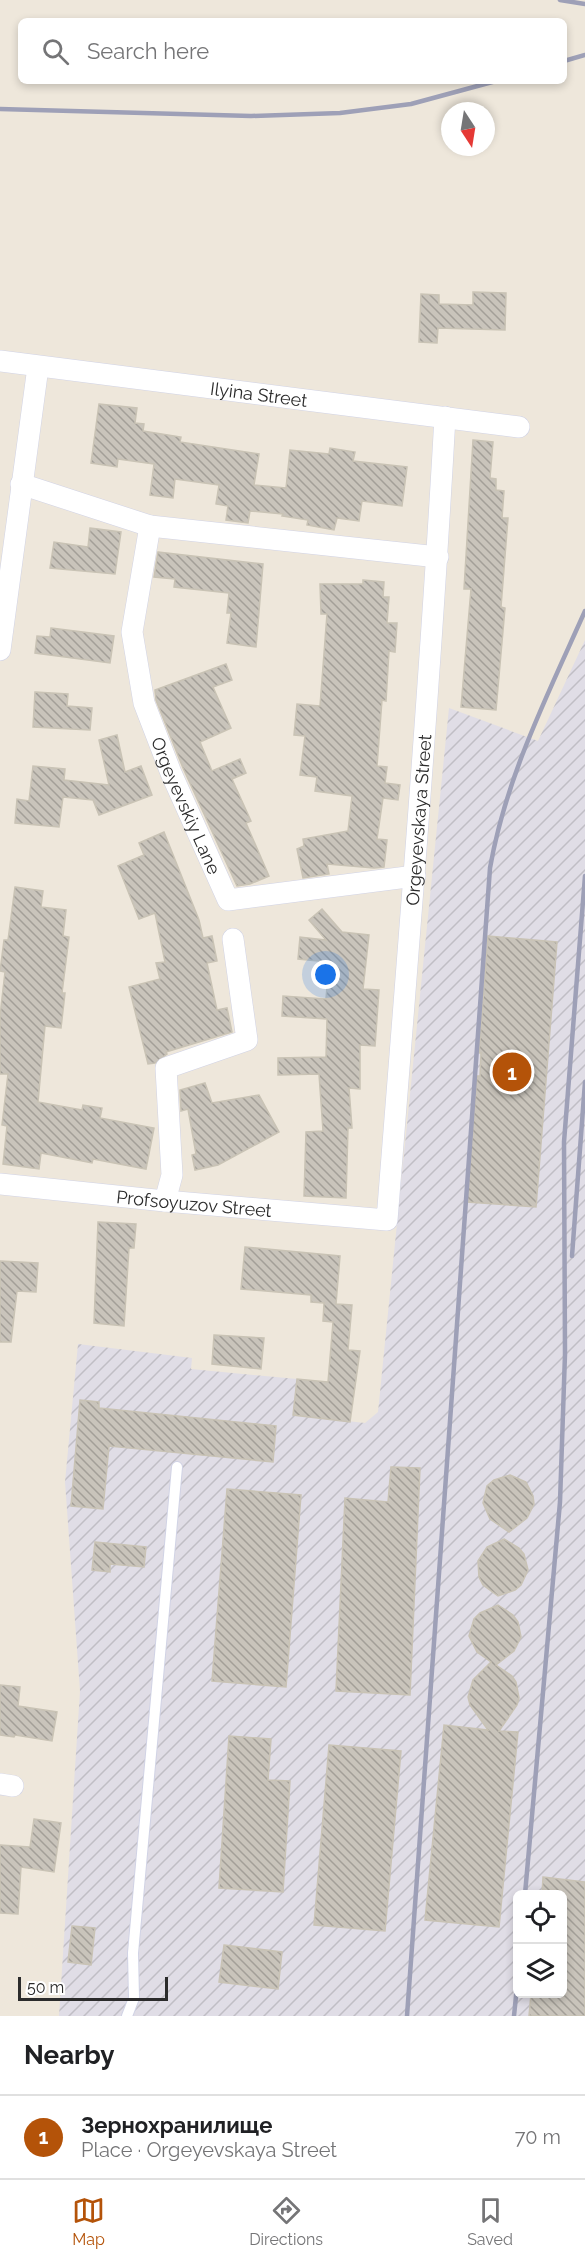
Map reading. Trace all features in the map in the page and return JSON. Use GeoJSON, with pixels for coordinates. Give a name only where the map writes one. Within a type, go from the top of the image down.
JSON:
{"type":"FeatureCollection","features":[{"type":"Feature","properties":{"kind":"street","name":"Ilyina Street"},"geometry":{"type":"LineString","coordinates":[[0,361],[519,427]]}},
{"type":"Feature","properties":{"kind":"street"},"geometry":{"type":"LineString","coordinates":[[0,650],[38,367]]}},
{"type":"Feature","properties":{"kind":"street","name":"Orgeyevskaya Street"},"geometry":{"type":"LineString","coordinates":[[387,1220],[415,876],[438,557],[445,417]]}},
{"type":"Feature","properties":{"kind":"street"},"geometry":{"type":"LineString","coordinates":[[21,484],[150,525],[438,557]]}},
{"type":"Feature","properties":{"kind":"street","name":"Orgeyevskiy Lane"},"geometry":{"type":"LineString","coordinates":[[150,525],[132,632],[144,703],[171,772],[228,900],[415,876]]}},
{"type":"Feature","properties":{"kind":"street"},"geometry":{"type":"LineString","coordinates":[[165,1201],[172,1175],[166,1068],[247,1040],[233,939]]}},
{"type":"Feature","properties":{"kind":"street","name":"Profsoyuzov Street"},"geometry":{"type":"LineString","coordinates":[[0,1184],[387,1220]]}},
{"type":"Feature","properties":{"kind":"lane"},"geometry":{"type":"LineString","coordinates":[[127,2016],[134,1998],[133,1953],[177,1467]]}},
{"type":"Feature","properties":{"kind":"shaded area"},"geometry":{"type":"Polygon","coordinates":[[[585,640],[585,2016],[59,2016],[80,1691],[65,1482],[78,1344],[192,1358],[191,1369],[297,1379],[293,1415],[365,1423],[378,1412],[449,708],[538,741],[585,640]]]}},
{"type":"Feature","properties":{"kind":"building"},"geometry":{"type":"Polygon","coordinates":[[[473,292],[506,293],[505,330],[438,328],[437,343],[419,342],[421,294],[439,295],[439,304],[473,305],[473,292]]]}},
{"type":"Feature","properties":{"kind":"building"},"geometry":{"type":"Polygon","coordinates":[[[99,404],[137,408],[135,423],[144,424],[143,431],[181,437],[180,442],[259,454],[254,485],[286,488],[290,450],[329,454],[330,448],[355,452],[353,461],[407,467],[402,506],[362,501],[359,521],[337,518],[334,530],[307,525],[308,520],[282,516],[283,514],[250,511],[248,523],[226,520],[228,506],[216,504],[219,485],[175,479],[173,498],[150,495],[154,464],[118,459],[117,467],[91,463],[99,404]]]}},
{"type":"Feature","properties":{"kind":"building"},"geometry":{"type":"Polygon","coordinates":[[[473,440],[493,442],[490,478],[496,479],[496,490],[504,491],[502,518],[508,518],[501,607],[505,608],[496,710],[461,707],[471,589],[464,589],[473,440]]]}},
{"type":"Feature","properties":{"kind":"building"},"geometry":{"type":"Polygon","coordinates":[[[90,528],[121,532],[115,574],[50,568],[54,542],[88,547],[90,528]]]}},
{"type":"Feature","properties":{"kind":"building"},"geometry":{"type":"Polygon","coordinates":[[[158,552],[263,564],[256,647],[227,643],[231,613],[227,613],[229,593],[174,587],[175,579],[154,577],[158,552]]]}},
{"type":"Feature","properties":{"kind":"building"},"geometry":{"type":"Polygon","coordinates":[[[363,580],[384,582],[383,597],[389,597],[387,623],[397,623],[395,652],[389,651],[386,701],[382,700],[377,766],[387,767],[385,783],[400,785],[398,800],[383,798],[377,839],[387,840],[384,867],[327,864],[329,874],[303,878],[297,849],[304,846],[303,839],[348,831],[352,796],[315,791],[317,777],[300,775],[305,736],[294,735],[297,704],[320,706],[327,614],[321,614],[320,584],[363,584],[363,580]]]}},
{"type":"Feature","properties":{"kind":"building"},"geometry":{"type":"Polygon","coordinates":[[[51,628],[114,636],[110,663],[35,653],[37,636],[50,637],[51,628]]]}},
{"type":"Feature","properties":{"kind":"building"},"geometry":{"type":"Polygon","coordinates":[[[226,664],[232,680],[213,687],[231,728],[200,742],[212,771],[240,759],[246,773],[232,779],[251,821],[246,823],[269,876],[250,884],[237,886],[183,768],[156,700],[155,690],[226,664]]]}},
{"type":"Feature","properties":{"kind":"building"},"geometry":{"type":"Polygon","coordinates":[[[35,692],[68,694],[67,706],[92,708],[90,730],[33,727],[35,692]]]}},
{"type":"Feature","properties":{"kind":"building"},"geometry":{"type":"Polygon","coordinates":[[[117,735],[125,772],[141,766],[152,795],[99,815],[93,800],[63,797],[59,827],[15,823],[17,799],[29,801],[33,766],[65,769],[64,780],[109,785],[99,740],[117,735]]]}},
{"type":"Feature","properties":{"kind":"building"},"geometry":{"type":"Polygon","coordinates":[[[164,832],[199,920],[203,938],[212,936],[217,961],[207,963],[217,1010],[227,1008],[232,1032],[166,1052],[167,1054],[155,1063],[148,1064],[129,987],[160,979],[156,963],[165,962],[155,913],[139,919],[118,866],[144,855],[139,843],[164,832]]]}},
{"type":"Feature","properties":{"kind":"building"},"geometry":{"type":"Polygon","coordinates":[[[15,887],[43,891],[41,907],[66,910],[63,936],[69,937],[62,993],[65,993],[61,1028],[45,1026],[38,1102],[82,1110],[83,1105],[102,1108],[100,1118],[154,1128],[146,1169],[93,1159],[92,1163],[41,1153],[39,1169],[3,1164],[7,1126],[2,1125],[8,1074],[0,1074],[0,1016],[5,972],[0,971],[4,940],[8,940],[15,887]]]}},
{"type":"Feature","properties":{"kind":"building"},"geometry":{"type":"Polygon","coordinates":[[[322,909],[342,932],[369,935],[363,989],[379,990],[375,1046],[360,1045],[360,1089],[349,1088],[352,1128],[348,1128],[346,1198],[304,1196],[306,1132],[323,1131],[319,1074],[278,1075],[278,1058],[326,1057],[327,1019],[282,1016],[283,996],[326,999],[329,962],[298,959],[300,937],[326,940],[309,920],[322,909]]]}},
{"type":"Feature","properties":{"kind":"building"},"geometry":{"type":"Polygon","coordinates":[[[488,936],[557,942],[536,1207],[467,1202],[477,1076],[480,1076],[481,1053],[479,1053],[488,936]]]}},
{"type":"Feature","properties":{"kind":"building"},"geometry":{"type":"Polygon","coordinates":[[[205,1083],[212,1103],[259,1095],[279,1132],[218,1165],[195,1170],[192,1155],[196,1154],[188,1109],[181,1111],[180,1090],[205,1083]]]}},
{"type":"Feature","properties":{"kind":"building"},"geometry":{"type":"Polygon","coordinates":[[[98,1222],[136,1224],[134,1248],[129,1248],[124,1326],[94,1323],[98,1222]]]}},
{"type":"Feature","properties":{"kind":"building"},"geometry":{"type":"Polygon","coordinates":[[[245,1247],[340,1256],[336,1304],[352,1305],[348,1350],[360,1351],[350,1422],[293,1415],[297,1379],[328,1382],[333,1322],[323,1321],[324,1303],[311,1302],[311,1295],[241,1289],[245,1247]]]}},
{"type":"Feature","properties":{"kind":"building"},"geometry":{"type":"Polygon","coordinates":[[[0,1261],[38,1263],[36,1292],[17,1291],[11,1342],[0,1342],[0,1261]]]}},
{"type":"Feature","properties":{"kind":"building"},"geometry":{"type":"Polygon","coordinates":[[[214,1335],[264,1338],[261,1369],[212,1364],[214,1335]]]}},
{"type":"Feature","properties":{"kind":"building"},"geometry":{"type":"Polygon","coordinates":[[[80,1400],[99,1402],[99,1408],[276,1426],[273,1462],[109,1446],[103,1509],[71,1506],[80,1400]]]}},
{"type":"Feature","properties":{"kind":"building"},"geometry":{"type":"Polygon","coordinates":[[[391,1467],[420,1468],[410,1695],[336,1691],[345,1498],[388,1502],[391,1467]]]}},
{"type":"Feature","properties":{"kind":"building"},"geometry":{"type":"Polygon","coordinates":[[[510,1475],[526,1482],[534,1504],[527,1518],[509,1532],[490,1519],[483,1503],[487,1486],[494,1480],[510,1475]]]}},
{"type":"Feature","properties":{"kind":"building"},"geometry":{"type":"Polygon","coordinates":[[[227,1489],[301,1495],[286,1687],[212,1681],[227,1489]]]}},
{"type":"Feature","properties":{"kind":"building"},"geometry":{"type":"Polygon","coordinates":[[[504,1539],[524,1554],[528,1570],[521,1585],[515,1590],[498,1596],[483,1585],[479,1577],[478,1561],[487,1547],[504,1539]]]}},
{"type":"Feature","properties":{"kind":"building"},"geometry":{"type":"Polygon","coordinates":[[[95,1542],[146,1547],[144,1567],[110,1564],[110,1572],[92,1570],[95,1542]]]}},
{"type":"Feature","properties":{"kind":"building"},"geometry":{"type":"Polygon","coordinates":[[[498,1605],[513,1615],[518,1622],[521,1637],[514,1651],[496,1665],[512,1676],[516,1682],[519,1698],[517,1705],[499,1731],[518,1732],[499,1927],[425,1920],[444,1725],[488,1730],[470,1705],[468,1697],[473,1680],[491,1662],[477,1652],[469,1636],[474,1619],[480,1613],[498,1605]]]}},
{"type":"Feature","properties":{"kind":"building"},"geometry":{"type":"Polygon","coordinates":[[[0,1685],[20,1687],[18,1706],[57,1712],[52,1741],[0,1735],[0,1685]]]}},
{"type":"Feature","properties":{"kind":"building"},"geometry":{"type":"Polygon","coordinates":[[[229,1736],[271,1739],[268,1780],[290,1781],[283,1892],[219,1888],[229,1736]]]}},
{"type":"Feature","properties":{"kind":"building"},"geometry":{"type":"Polygon","coordinates":[[[329,1745],[401,1751],[385,1931],[314,1925],[329,1745]]]}},
{"type":"Feature","properties":{"kind":"building"},"geometry":{"type":"Polygon","coordinates":[[[34,1819],[61,1823],[54,1872],[21,1867],[18,1914],[0,1913],[0,1845],[30,1847],[34,1819]]]}},
{"type":"Feature","properties":{"kind":"building"},"geometry":{"type":"Polygon","coordinates":[[[543,1877],[585,1882],[585,2016],[529,2016],[531,1998],[567,1998],[567,1890],[542,1890],[543,1877]]]}},
{"type":"Feature","properties":{"kind":"building"},"geometry":{"type":"Polygon","coordinates":[[[72,1926],[95,1928],[91,1965],[68,1962],[72,1926]]]}},
{"type":"Feature","properties":{"kind":"building"},"geometry":{"type":"Polygon","coordinates":[[[224,1945],[282,1952],[278,1989],[219,1982],[224,1945]]]}},
{"type":"Feature","properties":{"kind":"railway"},"geometry":{"type":"LineString","coordinates":[[560,0],[585,4]]}},
{"type":"Feature","properties":{"kind":"railway"},"geometry":{"type":"LineString","coordinates":[[567,60],[585,55]]}},
{"type":"Feature","properties":{"kind":"railway"},"geometry":{"type":"LineString","coordinates":[[0,109],[251,116],[340,113],[411,104],[485,84]]}},
{"type":"Feature","properties":{"kind":"railway"},"geometry":{"type":"LineString","coordinates":[[407,2016],[490,868],[497,834],[517,769],[542,706],[585,611]]}},
{"type":"Feature","properties":{"kind":"railway"},"geometry":{"type":"LineString","coordinates":[[525,1890],[560,1502],[565,1354],[564,1142],[585,876]]}},
{"type":"Feature","properties":{"kind":"railway"},"geometry":{"type":"LineString","coordinates":[[572,1256],[585,1082]]}},
{"type":"Feature","properties":{"kind":"railway"},"geometry":{"type":"LineString","coordinates":[[514,2016],[516,1998]]}},
{"type":"Feature","properties":{"kind":"place","name":"Зернохранилище"},"geometry":{"type":"Point","coordinates":[512,1072]}}]}
